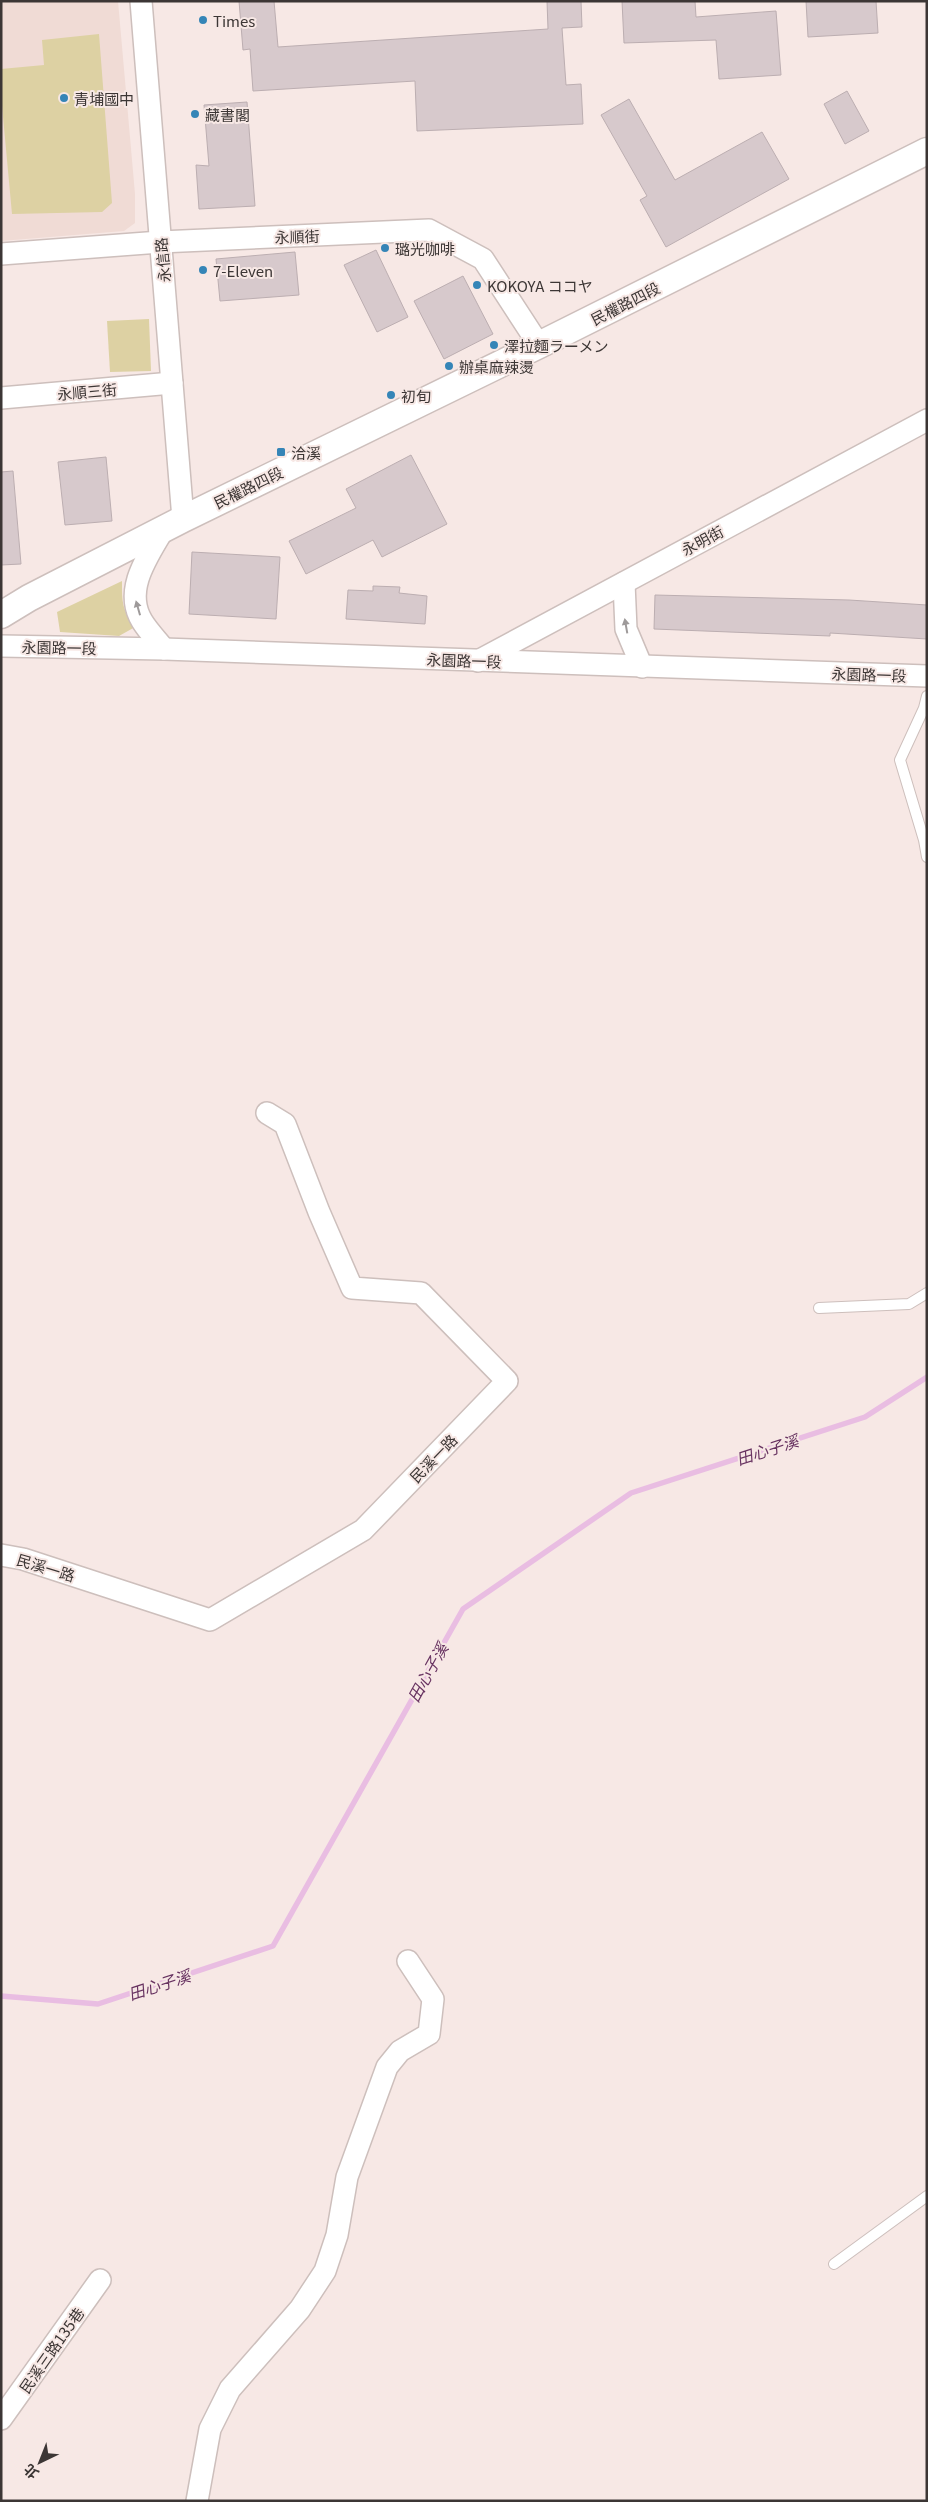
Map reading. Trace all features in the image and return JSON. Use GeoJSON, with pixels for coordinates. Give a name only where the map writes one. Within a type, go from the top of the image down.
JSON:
{"type":"FeatureCollection","features":[{"type":"Feature","properties":{"kind":"street","name":"永信路"},"geometry":{"type":"LineString","coordinates":[[141,1],[172,383],[173,524]]}},
{"type":"Feature","properties":{"kind":"street","name":"民權路四段"},"geometry":{"type":"LineString","coordinates":[[1,616],[29,598],[173,524],[539,346],[927,151]]}},
{"type":"Feature","properties":{"kind":"street","name":"永順街"},"geometry":{"type":"LineString","coordinates":[[1,254],[160,242],[429,230],[483,259],[539,346]]}},
{"type":"Feature","properties":{"kind":"street","name":"永順三街"},"geometry":{"type":"LineString","coordinates":[[1,398],[172,383]]}},
{"type":"Feature","properties":{"kind":"street","name":"永明街"},"geometry":{"type":"LineString","coordinates":[[478,661],[927,420]]}},
{"type":"Feature","properties":{"kind":"street"},"geometry":{"type":"LineString","coordinates":[[164,649],[141,620],[134,596],[140,570],[173,524]]}},
{"type":"Feature","properties":{"kind":"street"},"geometry":{"type":"LineString","coordinates":[[624,582],[626,629],[642,667]]}},
{"type":"Feature","properties":{"kind":"street","name":"永園路一段"},"geometry":{"type":"LineString","coordinates":[[1,646],[164,649],[927,676]]}},
{"type":"Feature","properties":{"kind":"street","name":"民溪一路"},"geometry":{"type":"LineString","coordinates":[[1,1555],[23,1559],[210,1620],[363,1530],[507,1382],[421,1293],[352,1288],[319,1212],[285,1124],[268,1113]]}},
{"type":"Feature","properties":{"kind":"street"},"geometry":{"type":"LineString","coordinates":[[197,2501],[210,2429],[230,2389],[300,2310],[325,2271],[337,2235],[347,2177],[387,2067],[400,2051],[429,2034],[433,1999],[408,1960]]}},
{"type":"Feature","properties":{"kind":"street","name":"民溪三路135巷"},"geometry":{"type":"LineString","coordinates":[[1,2420],[100,2280]]}},
{"type":"Feature","properties":{"kind":"lane"},"geometry":{"type":"LineString","coordinates":[[927,696],[924,708],[900,760],[924,840],[927,857]]}},
{"type":"Feature","properties":{"kind":"lane"},"geometry":{"type":"LineString","coordinates":[[820,1308],[909,1304],[927,1293]]}},
{"type":"Feature","properties":{"kind":"lane"},"geometry":{"type":"LineString","coordinates":[[834,2264],[927,2196]]}},
{"type":"Feature","properties":{"kind":"shaded area","name":"青埔國中"},"geometry":{"type":"Polygon","coordinates":[[[1,1],[118,1],[135,194],[135,223],[124,231],[1,241],[1,1]]]}},
{"type":"Feature","properties":{"kind":"shaded area"},"geometry":{"type":"Polygon","coordinates":[[[99,34],[112,203],[102,212],[12,214],[1,95],[1,69],[44,65],[42,40],[99,34]]]}},
{"type":"Feature","properties":{"kind":"shaded area"},"geometry":{"type":"Polygon","coordinates":[[[149,319],[151,371],[110,372],[107,321],[149,319]]]}},
{"type":"Feature","properties":{"kind":"shaded area"},"geometry":{"type":"Polygon","coordinates":[[[122,581],[124,606],[127,616],[135,627],[119,636],[60,632],[57,612],[122,581]]]}},
{"type":"Feature","properties":{"kind":"building"},"geometry":{"type":"Polygon","coordinates":[[[239,1],[274,1],[278,47],[548,29],[547,1],[581,1],[582,27],[562,28],[566,85],[581,84],[583,124],[417,131],[415,81],[253,91],[250,49],[243,50],[239,1]]]}},
{"type":"Feature","properties":{"kind":"building"},"geometry":{"type":"Polygon","coordinates":[[[622,1],[695,1],[696,17],[776,11],[781,75],[719,79],[716,40],[624,43],[622,1]]]}},
{"type":"Feature","properties":{"kind":"building"},"geometry":{"type":"Polygon","coordinates":[[[806,1],[876,1],[878,33],[808,37],[806,1]]]}},
{"type":"Feature","properties":{"kind":"building"},"geometry":{"type":"Polygon","coordinates":[[[847,91],[869,131],[845,144],[824,104],[847,91]]]}},
{"type":"Feature","properties":{"kind":"building"},"geometry":{"type":"Polygon","coordinates":[[[629,99],[675,180],[762,132],[789,179],[666,247],[640,200],[647,196],[601,115],[629,99]]]}},
{"type":"Feature","properties":{"kind":"building"},"geometry":{"type":"Polygon","coordinates":[[[247,102],[255,206],[199,209],[196,165],[209,166],[204,105],[247,102]]]}},
{"type":"Feature","properties":{"kind":"building"},"geometry":{"type":"Polygon","coordinates":[[[376,250],[408,317],[377,332],[344,265],[376,250]]]}},
{"type":"Feature","properties":{"kind":"building"},"geometry":{"type":"Polygon","coordinates":[[[295,252],[299,295],[220,301],[216,259],[295,252]]]}},
{"type":"Feature","properties":{"kind":"building"},"geometry":{"type":"Polygon","coordinates":[[[463,276],[493,334],[444,359],[414,301],[463,276]]]}},
{"type":"Feature","properties":{"kind":"building"},"geometry":{"type":"Polygon","coordinates":[[[411,455],[447,524],[382,557],[373,540],[306,574],[289,541],[356,508],[346,489],[411,455]]]}},
{"type":"Feature","properties":{"kind":"building"},"geometry":{"type":"Polygon","coordinates":[[[106,457],[112,521],[65,525],[58,462],[106,457]]]}},
{"type":"Feature","properties":{"kind":"building"},"geometry":{"type":"Polygon","coordinates":[[[13,471],[21,564],[1,565],[1,472],[13,471]]]}},
{"type":"Feature","properties":{"kind":"building"},"geometry":{"type":"Polygon","coordinates":[[[192,552],[280,557],[276,619],[189,614],[192,552]]]}},
{"type":"Feature","properties":{"kind":"building"},"geometry":{"type":"Polygon","coordinates":[[[373,586],[400,587],[399,593],[427,596],[425,624],[346,619],[348,590],[373,591],[373,586]]]}},
{"type":"Feature","properties":{"kind":"building"},"geometry":{"type":"Polygon","coordinates":[[[655,595],[849,600],[927,605],[927,639],[830,633],[830,636],[654,629],[655,595]]]}},
{"type":"Feature","properties":{"kind":"waterway","name":"田心子溪"},"geometry":{"type":"LineString","coordinates":[[1,1996],[98,2004],[273,1946],[463,1609],[631,1493],[865,1417],[927,1377]]}},
{"type":"Feature","properties":{"kind":"place","name":"Times"},"geometry":{"type":"Point","coordinates":[203,20]}},
{"type":"Feature","properties":{"kind":"place","name":"青埔國中"},"geometry":{"type":"Point","coordinates":[64,98]}},
{"type":"Feature","properties":{"kind":"place","name":"藏書閣"},"geometry":{"type":"Point","coordinates":[195,114]}},
{"type":"Feature","properties":{"kind":"place","name":"璐光咖啡"},"geometry":{"type":"Point","coordinates":[385,248]}},
{"type":"Feature","properties":{"kind":"place","name":"7-Eleven"},"geometry":{"type":"Point","coordinates":[203,270]}},
{"type":"Feature","properties":{"kind":"place","name":"KOKOYA ココヤ"},"geometry":{"type":"Point","coordinates":[477,285]}},
{"type":"Feature","properties":{"kind":"place","name":"澤拉麵ラーメン"},"geometry":{"type":"Point","coordinates":[494,345]}},
{"type":"Feature","properties":{"kind":"place","name":"辦桌麻辣燙"},"geometry":{"type":"Point","coordinates":[449,366]}},
{"type":"Feature","properties":{"kind":"place","name":"初旬"},"geometry":{"type":"Point","coordinates":[391,395]}},
{"type":"Feature","properties":{"kind":"place","name":"洽溪"},"geometry":{"type":"Point","coordinates":[281,452]}}]}
